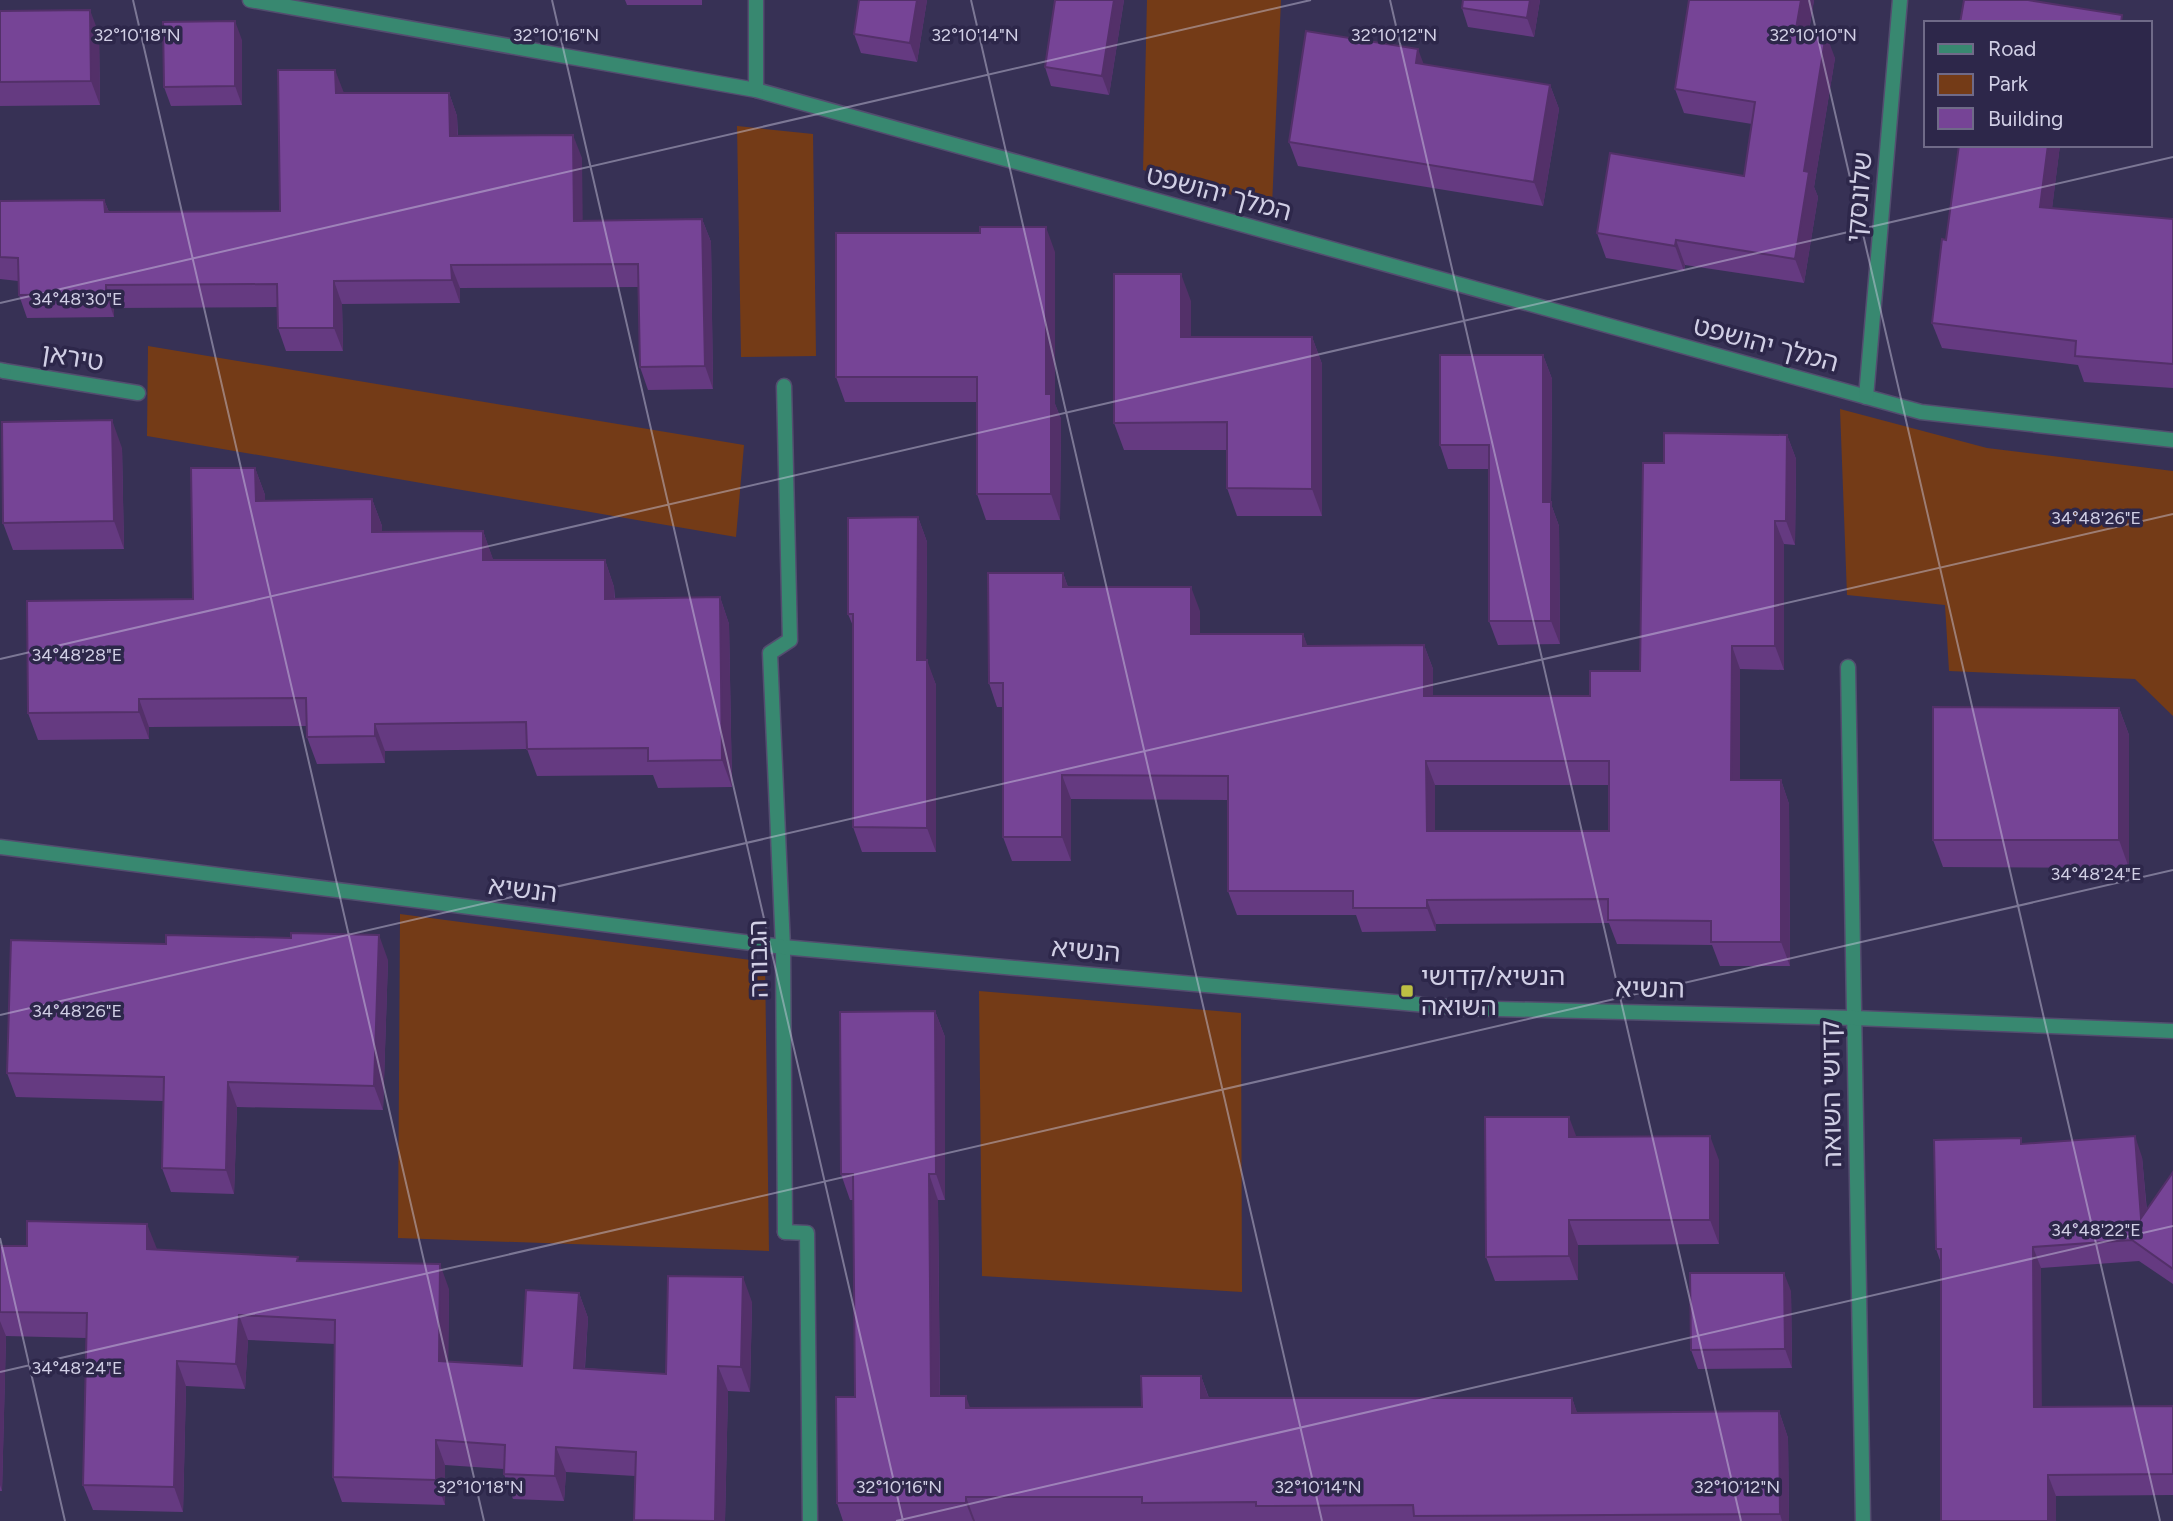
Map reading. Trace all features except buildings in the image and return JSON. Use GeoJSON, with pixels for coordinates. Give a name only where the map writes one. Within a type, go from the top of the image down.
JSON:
{"type":"FeatureCollection","features":[{"type":"Feature","properties":{"kind":"street","name":"המלך יהושפט"},"geometry":{"type":"LineString","coordinates":[[250,0],[756,90],[1921,412],[2173,440]]}},
{"type":"Feature","properties":{"kind":"street"},"geometry":{"type":"LineString","coordinates":[[755,0],[756,90]]}},
{"type":"Feature","properties":{"kind":"street","name":"שלונסקי"},"geometry":{"type":"LineString","coordinates":[[1866,397],[1900,0]]}},
{"type":"Feature","properties":{"kind":"street","name":"טיראן"},"geometry":{"type":"LineString","coordinates":[[2,370],[138,393]]}},
{"type":"Feature","properties":{"kind":"street","name":"הגבורה"},"geometry":{"type":"LineString","coordinates":[[784,386],[790,640],[770,653],[783,947],[785,1232],[807,1233],[810,1521]]}},
{"type":"Feature","properties":{"kind":"street","name":"קדושי השואה"},"geometry":{"type":"LineString","coordinates":[[1848,667],[1863,1521]]}},
{"type":"Feature","properties":{"kind":"street","name":"הנשיא"},"geometry":{"type":"LineString","coordinates":[[0,847],[783,947],[1460,1008],[1855,1017],[2173,1031]]}},
{"type":"Feature","properties":{"kind":"green space"},"geometry":{"type":"Polygon","coordinates":[[[1147,0],[1281,0],[1272,206],[1143,170],[1147,0]]]}},
{"type":"Feature","properties":{"kind":"green space"},"geometry":{"type":"Polygon","coordinates":[[[737,126],[813,134],[816,356],[741,357],[737,126]]]}},
{"type":"Feature","properties":{"kind":"green space"},"geometry":{"type":"Polygon","coordinates":[[[148,346],[744,445],[736,537],[147,436],[148,346]]]}},
{"type":"Feature","properties":{"kind":"green space"},"geometry":{"type":"Polygon","coordinates":[[[1840,409],[1987,448],[2173,471],[2173,716],[2135,679],[1949,671],[1945,605],[1847,595],[1840,409]]]}},
{"type":"Feature","properties":{"kind":"green space"},"geometry":{"type":"Polygon","coordinates":[[[400,914],[765,962],[769,1251],[398,1238],[400,914]]]}},
{"type":"Feature","properties":{"kind":"green space"},"geometry":{"type":"Polygon","coordinates":[[[979,991],[1241,1013],[1242,1292],[982,1276],[979,991]]]}},
{"type":"Feature","properties":{"kind":"place","name":"הנשיא/קדושי השואה"},"geometry":{"type":"Point","coordinates":[1407,991]}}]}
